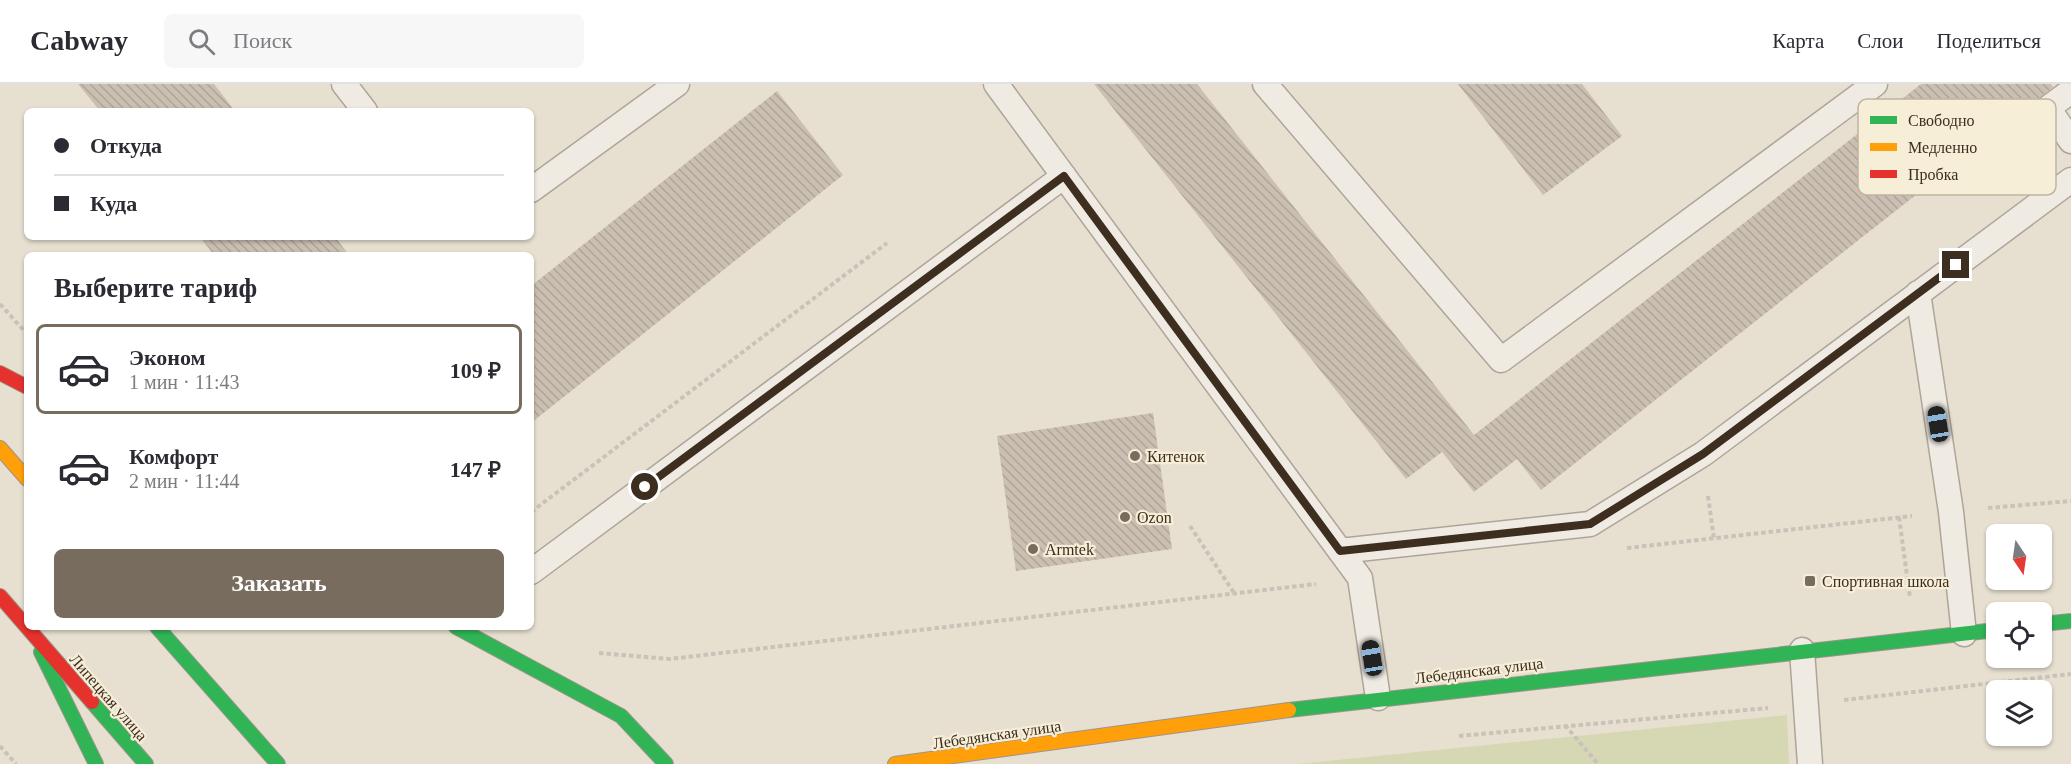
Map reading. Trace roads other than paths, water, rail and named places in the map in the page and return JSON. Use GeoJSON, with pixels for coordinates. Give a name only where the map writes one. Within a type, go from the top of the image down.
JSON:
{"type":"FeatureCollection","features":[{"type":"Feature","properties":{"kind":"street"},"geometry":{"type":"LineString","coordinates":[[0,373],[24,385]]}},
{"type":"Feature","properties":{"kind":"street"},"geometry":{"type":"LineString","coordinates":[[0,448],[24,476]]}},
{"type":"Feature","properties":{"kind":"street","name":"Липецкая улица"},"geometry":{"type":"LineString","coordinates":[[0,596],[24,624]]}},
{"type":"Feature","properties":{"kind":"street"},"geometry":{"type":"LineString","coordinates":[[2052,623],[2071,621]]}},
{"type":"Feature","properties":{"kind":"street","name":"Липецкая улица"},"geometry":{"type":"LineString","coordinates":[[29,630],[146,764]]}},
{"type":"Feature","properties":{"kind":"street"},"geometry":{"type":"LineString","coordinates":[[161,630],[278,764]]}},
{"type":"Feature","properties":{"kind":"street"},"geometry":{"type":"LineString","coordinates":[[467,630],[621,716],[666,764]]}},
{"type":"Feature","properties":{"kind":"street","name":"Лебедянская улица"},"geometry":{"type":"LineString","coordinates":[[895,764],[1378,698],[1986,631]]}},
{"type":"Feature","properties":{"kind":"street"},"geometry":{"type":"LineString","coordinates":[[32,634],[96,764]]}},
{"type":"Feature","properties":{"kind":"lane"},"geometry":{"type":"LineString","coordinates":[[344,84],[363,108]]}},
{"type":"Feature","properties":{"kind":"lane"},"geometry":{"type":"LineString","coordinates":[[534,188],[677,84]]}},
{"type":"Feature","properties":{"kind":"lane"},"geometry":{"type":"LineString","coordinates":[[996,84],[1360,578],[1378,698]]}},
{"type":"Feature","properties":{"kind":"lane"},"geometry":{"type":"LineString","coordinates":[[1265,84],[1501,360],[1875,84]]}},
{"type":"Feature","properties":{"kind":"lane"},"geometry":{"type":"LineString","coordinates":[[2056,102],[2071,91]]}},
{"type":"Feature","properties":{"kind":"lane"},"geometry":{"type":"LineString","coordinates":[[2056,119],[2071,141]]}},
{"type":"Feature","properties":{"kind":"lane"},"geometry":{"type":"LineString","coordinates":[[534,570],[1064,176]]}},
{"type":"Feature","properties":{"kind":"lane"},"geometry":{"type":"LineString","coordinates":[[2056,191],[2071,180]]}},
{"type":"Feature","properties":{"kind":"lane"},"geometry":{"type":"LineString","coordinates":[[1340,551],[1590,524],[1703,454],[2051,195]]}},
{"type":"Feature","properties":{"kind":"lane"},"geometry":{"type":"LineString","coordinates":[[1918,293],[1951,512],[1964,634]]}},
{"type":"Feature","properties":{"kind":"lane"},"geometry":{"type":"LineString","coordinates":[[1802,650],[1810,764]]}},
{"type":"Feature","properties":{"kind":"place","name":"Китенок"},"geometry":{"type":"Point","coordinates":[1135,456]}},
{"type":"Feature","properties":{"kind":"place","name":"Ozon"},"geometry":{"type":"Point","coordinates":[1125,517]}},
{"type":"Feature","properties":{"kind":"place","name":"Armtek"},"geometry":{"type":"Point","coordinates":[1033,549]}},
{"type":"Feature","properties":{"kind":"place","name":"Спортивная школа"},"geometry":{"type":"Point","coordinates":[1810,581]}}]}
